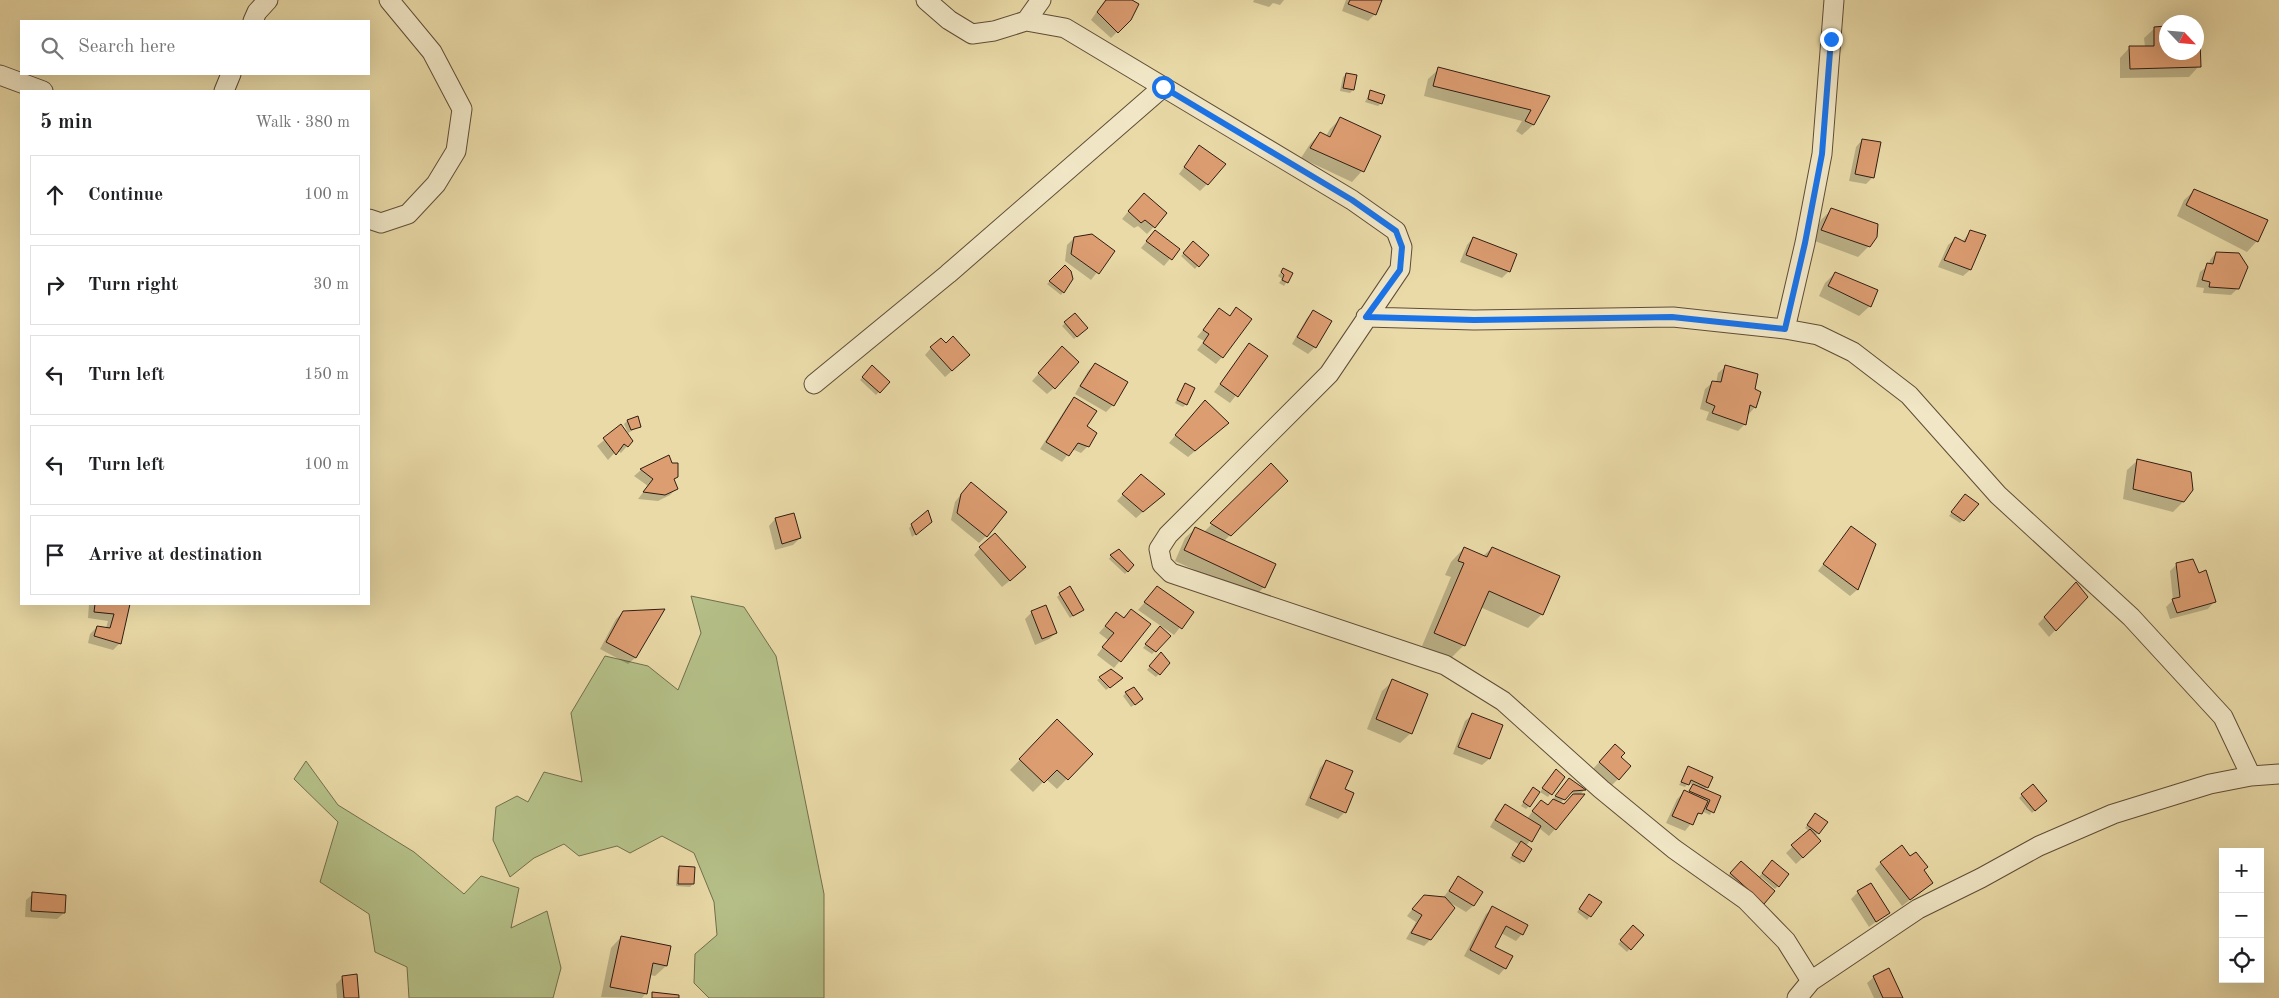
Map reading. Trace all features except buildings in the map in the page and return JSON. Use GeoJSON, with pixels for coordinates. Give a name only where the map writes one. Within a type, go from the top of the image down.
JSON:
{"type":"FeatureCollection","features":[{"type":"Feature","properties":{"kind":"street"},"geometry":{"type":"LineString","coordinates":[[253,20],[257,12],[268,0]]}},
{"type":"Feature","properties":{"kind":"street"},"geometry":{"type":"LineString","coordinates":[[370,219],[381,223],[408,214],[436,184],[456,152],[462,109],[432,52],[389,0]]}},
{"type":"Feature","properties":{"kind":"street"},"geometry":{"type":"LineString","coordinates":[[926,0],[948,20],[972,34],[994,31],[1026,21],[1065,28],[1352,200],[1396,231],[1402,247],[1400,270],[1366,317],[1329,374],[1168,535],[1159,548],[1162,564],[1171,573],[1445,665],[1503,701],[1601,789],[1674,850],[1746,900],[1786,941],[1811,981]]}},
{"type":"Feature","properties":{"kind":"street"},"geometry":{"type":"LineString","coordinates":[[1026,21],[1042,0]]}},
{"type":"Feature","properties":{"kind":"street"},"geometry":{"type":"LineString","coordinates":[[1785,329],[1805,243],[1822,154],[1834,0]]}},
{"type":"Feature","properties":{"kind":"street"},"geometry":{"type":"LineString","coordinates":[[0,75],[39,90]]}},
{"type":"Feature","properties":{"kind":"street"},"geometry":{"type":"LineString","coordinates":[[224,90],[231,75]]}},
{"type":"Feature","properties":{"kind":"street"},"geometry":{"type":"LineString","coordinates":[[814,384],[948,274],[1163,87]]}},
{"type":"Feature","properties":{"kind":"street"},"geometry":{"type":"LineString","coordinates":[[1366,317],[1474,320],[1672,317],[1785,329],[1818,336],[1854,352],[1909,395],[1998,494],[2131,617],[2223,717],[2251,776]]}},
{"type":"Feature","properties":{"kind":"street"},"geometry":{"type":"LineString","coordinates":[[1797,998],[1811,981],[1918,909],[1982,878],[2039,846],[2113,814],[2210,784],[2251,776],[2279,774]]}},
{"type":"Feature","properties":{"kind":"green space"},"geometry":{"type":"Polygon","coordinates":[[[691,596],[744,607],[776,656],[824,894],[824,998],[709,998],[694,983],[695,954],[717,935],[714,902],[694,853],[662,836],[630,853],[617,846],[579,856],[564,844],[534,858],[510,877],[493,840],[496,807],[517,796],[528,802],[544,772],[582,782],[571,713],[605,656],[648,666],[678,690],[701,633],[691,596]]]}},
{"type":"Feature","properties":{"kind":"green space"},"geometry":{"type":"Polygon","coordinates":[[[306,761],[338,805],[414,852],[464,894],[481,876],[519,888],[511,928],[547,911],[561,968],[553,998],[409,998],[407,967],[375,952],[369,914],[320,882],[338,822],[294,779],[306,761]]]}},
{"type":"Feature","properties":{"kind":"route"},"geometry":{"type":"LineString","coordinates":[[1163,87],[1352,200],[1396,231],[1402,247],[1400,270],[1366,317],[1474,320],[1672,317],[1785,329],[1805,243],[1822,154],[1831,39]]}}]}
